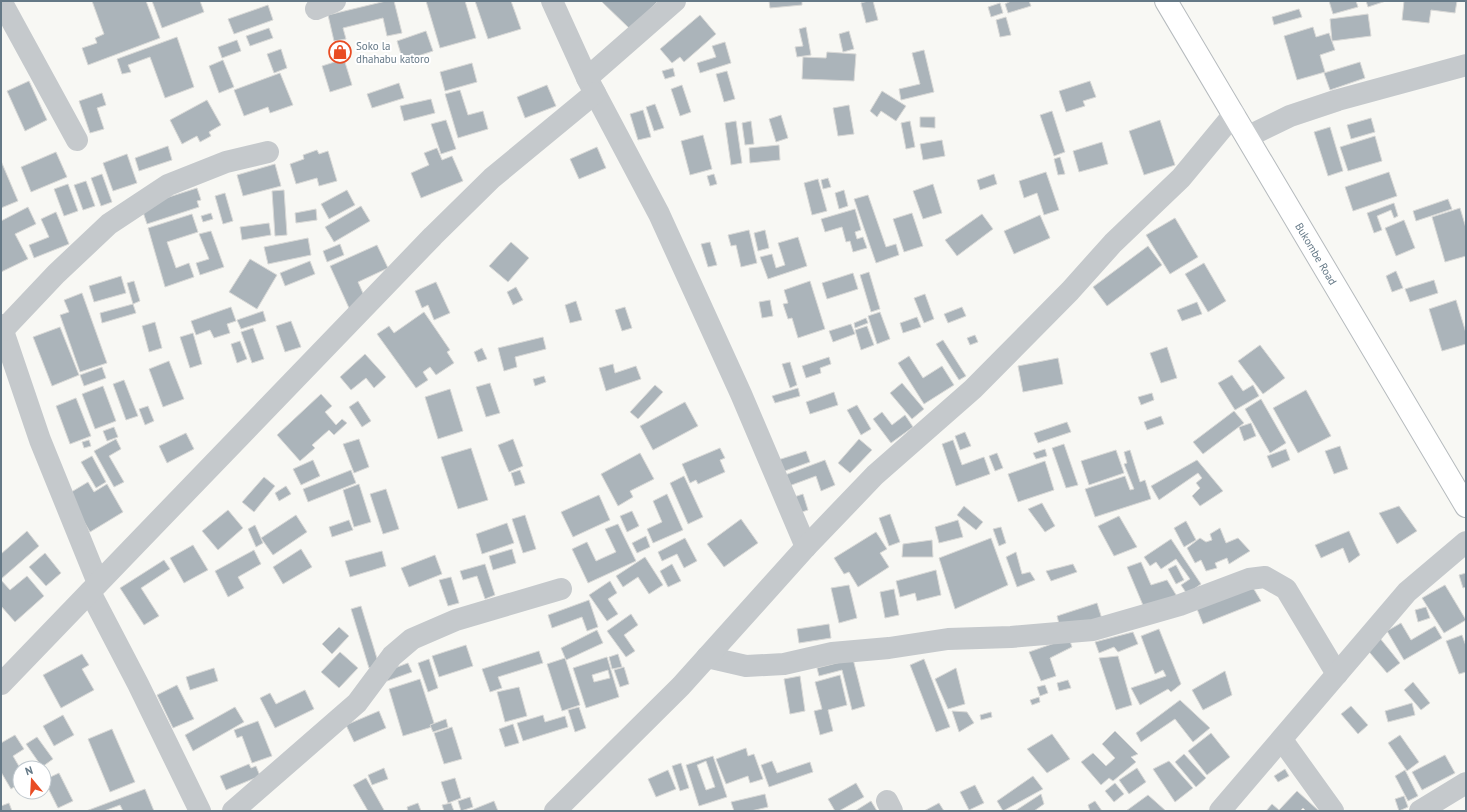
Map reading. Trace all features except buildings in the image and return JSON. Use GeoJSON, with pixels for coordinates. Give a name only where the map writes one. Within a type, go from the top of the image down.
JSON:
{"type":"FeatureCollection","features":[{"type":"Feature","properties":{"kind":"main road","name":"Bukombe Road"},"geometry":{"type":"LineString","coordinates":[[1166,1],[1466,506]]}},
{"type":"Feature","properties":{"kind":"street"},"geometry":{"type":"LineString","coordinates":[[1,1],[77,140]]}},
{"type":"Feature","properties":{"kind":"street"},"geometry":{"type":"LineString","coordinates":[[552,1],[591,86],[659,214],[740,394],[806,547]]}},
{"type":"Feature","properties":{"kind":"street"},"geometry":{"type":"LineString","coordinates":[[1,684],[428,242],[492,178],[591,86],[675,1]]}},
{"type":"Feature","properties":{"kind":"street"},"geometry":{"type":"LineString","coordinates":[[1247,137],[1290,116],[1338,100],[1466,65]]}},
{"type":"Feature","properties":{"kind":"street"},"geometry":{"type":"LineString","coordinates":[[555,811],[681,686],[806,547],[875,475],[973,389],[1048,313],[1113,243],[1181,178],[1234,114]]}},
{"type":"Feature","properties":{"kind":"street"},"geometry":{"type":"LineString","coordinates":[[200,811],[138,684],[94,587],[3,338],[56,274],[109,224],[168,185],[226,162],[268,152]]}},
{"type":"Feature","properties":{"kind":"street"},"geometry":{"type":"LineString","coordinates":[[1220,811],[1407,592],[1466,542]]}},
{"type":"Feature","properties":{"kind":"street"},"geometry":{"type":"LineString","coordinates":[[707,657],[746,666],[784,664],[832,653],[889,648],[948,640],[1011,637],[1093,630],[1180,605],[1249,579],[1265,577],[1286,589],[1337,674]]}},
{"type":"Feature","properties":{"kind":"street"},"geometry":{"type":"LineString","coordinates":[[233,811],[357,703],[392,656],[412,639],[456,620],[561,589]]}},
{"type":"Feature","properties":{"kind":"street"},"geometry":{"type":"LineString","coordinates":[[1282,740],[1334,811]]}},
{"type":"Feature","properties":{"kind":"street"},"geometry":{"type":"LineString","coordinates":[[1420,811],[1466,783]]}},
{"type":"Feature","properties":{"kind":"place","name":"Soko la dhahabu katoro"},"geometry":{"type":"Point","coordinates":[340,52]}}]}
